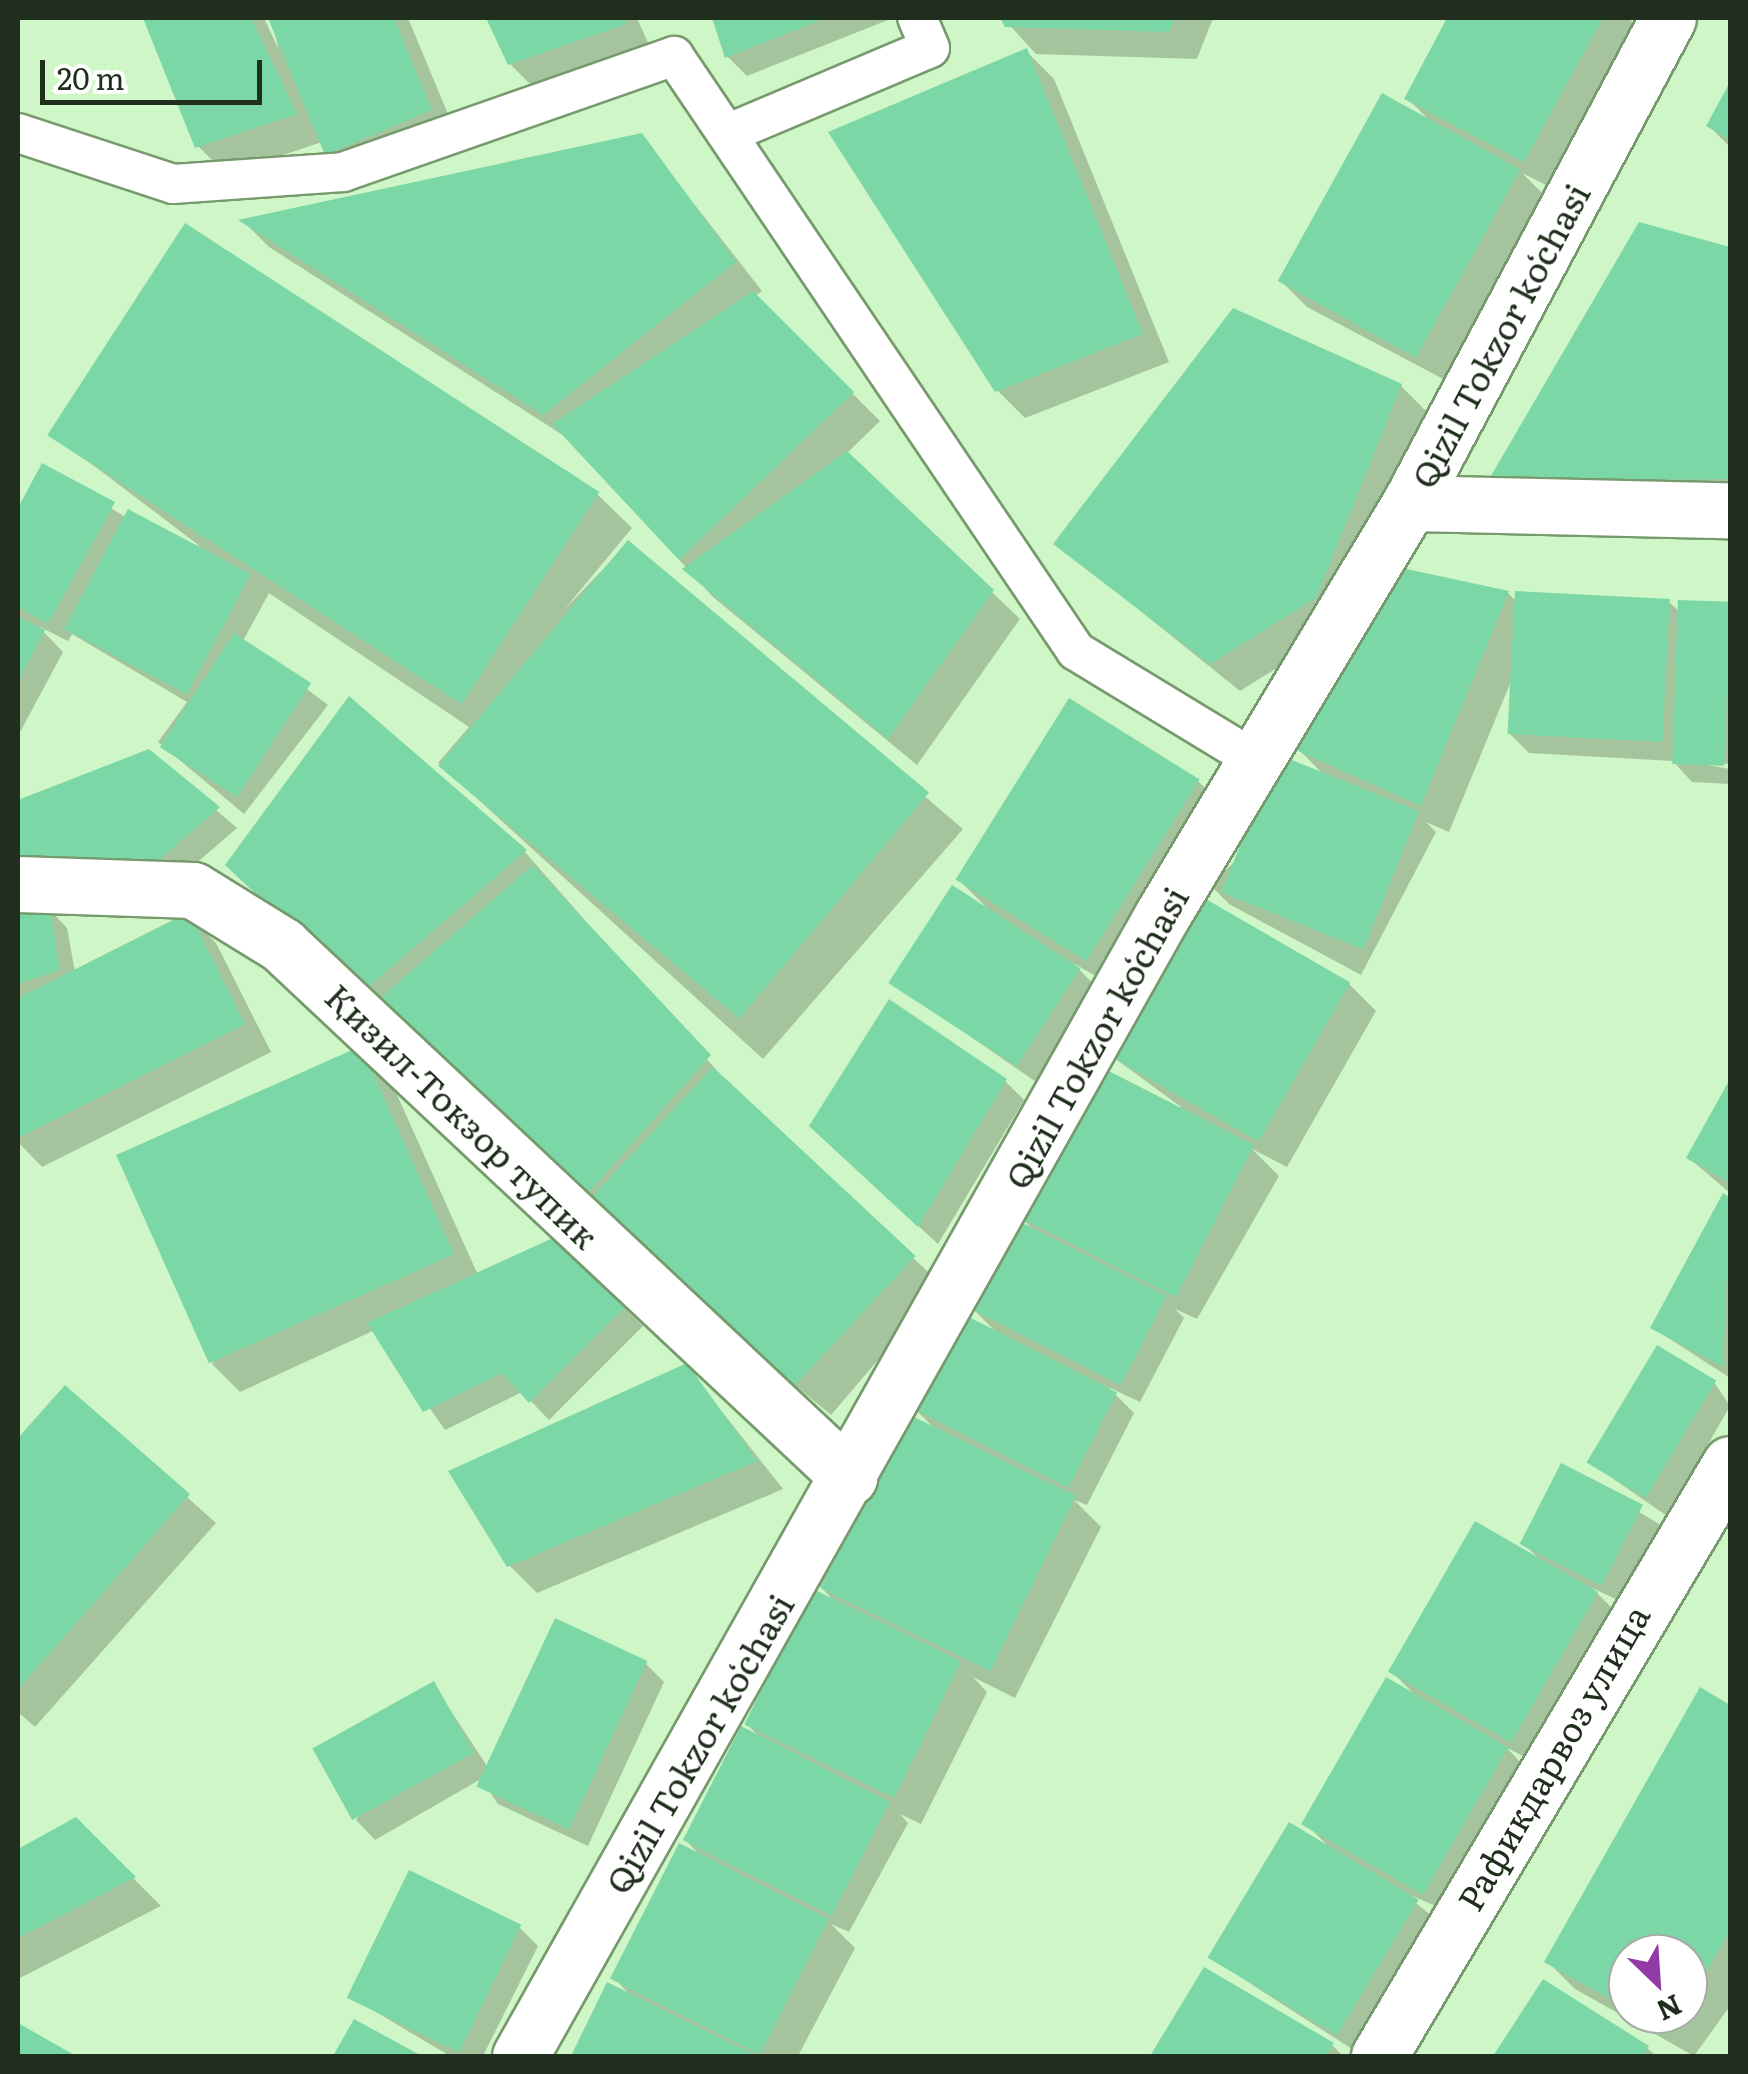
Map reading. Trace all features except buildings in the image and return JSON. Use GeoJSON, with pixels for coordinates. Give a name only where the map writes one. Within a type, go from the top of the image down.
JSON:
{"type":"FeatureCollection","features":[{"type":"Feature","properties":{"kind":"street","name":"Qizil Tokzor koʻchasi"},"geometry":{"type":"LineString","coordinates":[[520,2056],[1255,760],[1410,502],[1668,18]]}},
{"type":"Feature","properties":{"kind":"street"},"geometry":{"type":"LineString","coordinates":[[1410,502],[1730,510]]}},
{"type":"Feature","properties":{"kind":"street","name":"Қизил-Токзор тупик"},"geometry":{"type":"LineString","coordinates":[[18,884],[193,890],[282,945],[849,1477]]}},
{"type":"Feature","properties":{"kind":"street","name":"Рафикдарвоз улица"},"geometry":{"type":"LineString","coordinates":[[1379,2056],[1730,1464]]}},
{"type":"Feature","properties":{"kind":"lane"},"geometry":{"type":"LineString","coordinates":[[729,133],[930,48],[917,18]]}},
{"type":"Feature","properties":{"kind":"lane"},"geometry":{"type":"LineString","coordinates":[[18,133],[173,184],[343,172],[674,56],[1076,652],[1255,760]]}}]}
